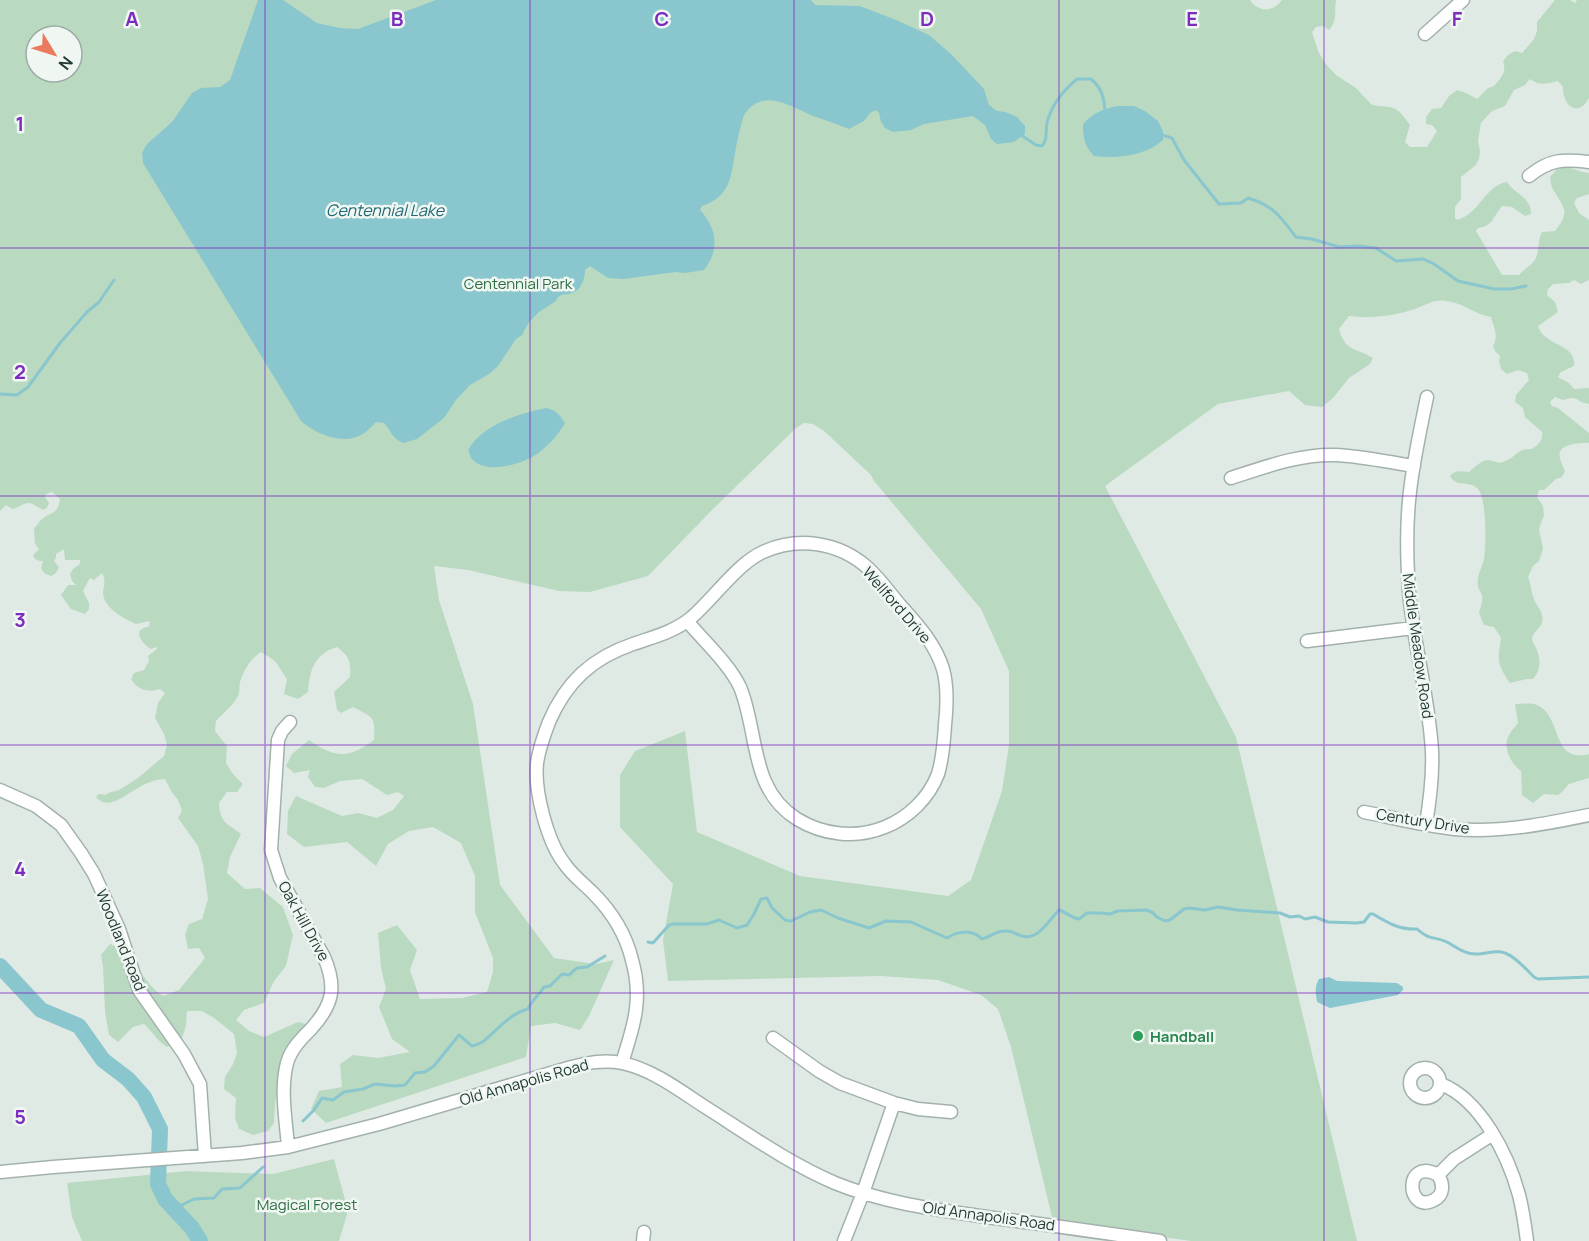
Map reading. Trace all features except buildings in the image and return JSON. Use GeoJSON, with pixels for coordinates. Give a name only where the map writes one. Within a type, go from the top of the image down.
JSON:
{"type":"FeatureCollection","features":[{"type":"Feature","properties":{"kind":"street"},"geometry":{"type":"LineString","coordinates":[[1425,34],[1463,0]]}},
{"type":"Feature","properties":{"kind":"street"},"geometry":{"type":"LineString","coordinates":[[1529,176],[1540,166],[1552,162],[1561,160],[1589,162]]}},
{"type":"Feature","properties":{"kind":"street","name":"Middle Meadow Road"},"geometry":{"type":"LineString","coordinates":[[1426,825],[1432,751],[1413,628],[1407,563],[1407,534],[1409,500],[1427,397]]}},
{"type":"Feature","properties":{"kind":"street"},"geometry":{"type":"LineString","coordinates":[[1231,478],[1292,460],[1334,455],[1414,466]]}},
{"type":"Feature","properties":{"kind":"street","name":"Wellford Drive"},"geometry":{"type":"LineString","coordinates":[[622,1063],[636,1009],[636,984],[632,958],[619,927],[608,910],[563,862],[554,847],[536,778],[537,759],[549,722],[563,694],[584,670],[616,650],[657,637],[687,621],[709,602],[746,562],[760,553],[777,546],[811,542],[848,554],[868,568],[925,633],[937,654],[943,671],[946,714],[943,749],[937,775],[928,792],[915,809],[897,822],[867,833],[852,834],[833,833],[796,818],[769,790],[761,773],[739,685],[687,621]]}},
{"type":"Feature","properties":{"kind":"street"},"geometry":{"type":"LineString","coordinates":[[1307,641],[1413,628]]}},
{"type":"Feature","properties":{"kind":"street","name":"Oak Hill Drive"},"geometry":{"type":"LineString","coordinates":[[288,1147],[284,1101],[287,1064],[292,1051],[326,1009],[331,996],[332,984],[330,970],[280,878],[271,850],[278,740],[290,722]]}},
{"type":"Feature","properties":{"kind":"street","name":"Woodland Road"},"geometry":{"type":"LineString","coordinates":[[0,790],[36,806],[61,825],[90,867],[119,930],[139,990],[184,1054],[200,1084],[205,1155]]}},
{"type":"Feature","properties":{"kind":"street","name":"Century Drive"},"geometry":{"type":"LineString","coordinates":[[1364,812],[1456,829],[1545,824],[1589,815]]}},
{"type":"Feature","properties":{"kind":"street"},"geometry":{"type":"LineString","coordinates":[[773,1038],[840,1083],[894,1103],[918,1109],[951,1112]]}},
{"type":"Feature","properties":{"kind":"street","name":"Old Annapolis Road"},"geometry":{"type":"LineString","coordinates":[[0,1172],[288,1147],[379,1124],[568,1068],[607,1061],[622,1063],[656,1076],[770,1149],[835,1183],[863,1193],[931,1209],[1161,1241]]}},
{"type":"Feature","properties":{"kind":"street"},"geometry":{"type":"LineString","coordinates":[[1441,1084],[1467,1101],[1493,1134],[1504,1153],[1520,1196],[1527,1241]]}},
{"type":"Feature","properties":{"kind":"street"},"geometry":{"type":"LineString","coordinates":[[844,1241],[894,1103]]}},
{"type":"Feature","properties":{"kind":"street"},"geometry":{"type":"LineString","coordinates":[[1438,1175],[1454,1160],[1493,1134]]}},
{"type":"Feature","properties":{"kind":"green space","name":"Centennial Park"},"geometry":{"type":"Polygon","coordinates":[[[0,0],[1250,0],[1262,9],[1270,9],[1282,0],[1336,0],[1335,19],[1329,30],[1323,26],[1316,27],[1312,32],[1318,51],[1325,63],[1336,75],[1356,88],[1372,105],[1391,107],[1402,114],[1410,125],[1405,142],[1410,147],[1427,147],[1437,131],[1432,125],[1426,124],[1426,117],[1432,109],[1441,108],[1449,96],[1457,90],[1477,99],[1488,88],[1494,86],[1504,72],[1503,61],[1515,51],[1522,53],[1534,39],[1537,22],[1555,0],[1570,0],[1575,3],[1577,0],[1589,0],[1589,98],[1583,106],[1571,107],[1565,100],[1563,87],[1558,81],[1543,84],[1530,79],[1525,85],[1514,90],[1505,106],[1492,111],[1481,123],[1478,141],[1479,159],[1476,165],[1461,177],[1461,199],[1455,207],[1457,220],[1469,214],[1496,186],[1507,182],[1526,200],[1531,214],[1525,216],[1512,207],[1502,206],[1490,223],[1476,231],[1502,275],[1519,275],[1536,258],[1542,232],[1555,231],[1563,219],[1563,207],[1552,188],[1550,177],[1559,167],[1589,173],[1589,194],[1577,198],[1574,203],[1579,213],[1589,220],[1589,280],[1581,284],[1574,280],[1569,283],[1553,284],[1548,289],[1547,295],[1555,302],[1558,312],[1538,326],[1541,333],[1574,358],[1574,366],[1561,372],[1558,377],[1574,389],[1589,388],[1589,404],[1577,399],[1563,400],[1555,397],[1550,402],[1552,406],[1558,408],[1589,433],[1589,443],[1573,444],[1561,450],[1560,457],[1565,471],[1562,477],[1556,479],[1544,490],[1539,490],[1537,497],[1543,506],[1544,515],[1539,529],[1543,549],[1539,561],[1533,566],[1528,577],[1534,600],[1543,619],[1532,637],[1539,660],[1538,672],[1533,679],[1510,683],[1502,671],[1499,657],[1501,638],[1494,627],[1484,625],[1479,613],[1482,595],[1478,587],[1478,580],[1484,559],[1485,534],[1481,495],[1475,486],[1456,482],[1450,476],[1456,472],[1469,472],[1486,460],[1503,462],[1523,450],[1532,449],[1539,444],[1542,438],[1542,432],[1525,417],[1523,408],[1515,402],[1516,395],[1529,380],[1527,373],[1518,370],[1507,374],[1501,369],[1500,356],[1493,346],[1496,335],[1491,317],[1452,302],[1442,301],[1391,315],[1349,316],[1339,329],[1345,342],[1348,346],[1373,358],[1370,364],[1349,378],[1333,398],[1322,407],[1305,405],[1289,391],[1218,404],[1105,486],[1236,737],[1357,1241],[1191,1241],[1053,1221],[1011,1047],[998,1009],[981,995],[938,980],[881,976],[668,981],[663,940],[673,884],[620,827],[620,775],[635,751],[685,731],[697,832],[800,876],[948,896],[971,880],[1002,791],[1009,745],[1009,671],[981,609],[871,475],[824,431],[813,424],[804,423],[796,428],[648,576],[590,592],[559,591],[468,570],[434,566],[439,600],[473,704],[500,885],[554,958],[595,964],[614,960],[589,1016],[580,1030],[555,1023],[531,1026],[526,1057],[326,1123],[311,1109],[319,1091],[342,1087],[340,1064],[353,1055],[378,1058],[410,1052],[392,1039],[379,1007],[386,989],[381,968],[378,933],[397,925],[417,950],[410,970],[420,999],[462,998],[487,992],[493,972],[493,958],[475,912],[475,876],[461,843],[433,827],[409,831],[388,844],[376,866],[347,842],[304,847],[287,834],[288,811],[296,796],[342,816],[358,813],[377,818],[393,810],[404,796],[398,792],[387,795],[362,779],[340,781],[324,788],[315,787],[308,777],[310,770],[294,773],[286,766],[292,754],[309,740],[326,750],[342,754],[357,751],[374,740],[374,726],[369,716],[353,707],[341,713],[337,710],[334,692],[350,677],[350,667],[349,660],[337,647],[318,659],[312,670],[308,692],[298,699],[284,694],[287,679],[275,661],[261,652],[251,661],[240,682],[236,700],[216,721],[215,731],[227,746],[226,763],[243,784],[237,792],[227,792],[219,803],[223,819],[241,834],[230,857],[227,873],[245,889],[260,888],[283,907],[293,935],[286,966],[274,981],[264,1003],[244,1010],[236,1020],[249,1031],[264,1037],[298,1022],[306,1024],[279,1081],[274,1123],[268,1131],[253,1135],[239,1129],[235,1118],[236,1098],[224,1089],[225,1077],[237,1053],[234,1034],[214,1018],[202,1011],[187,1011],[182,1038],[167,1047],[144,1024],[133,1027],[118,1042],[109,1035],[101,955],[110,944],[123,950],[151,986],[163,996],[179,990],[205,958],[199,948],[188,949],[185,934],[189,924],[202,919],[208,899],[203,864],[198,846],[178,818],[182,811],[165,779],[148,783],[111,802],[106,803],[96,797],[99,794],[106,795],[119,790],[138,778],[164,756],[167,745],[155,718],[158,703],[165,693],[160,689],[143,690],[131,679],[134,673],[144,670],[149,661],[148,656],[157,649],[148,647],[139,634],[143,628],[148,627],[149,621],[136,624],[110,608],[104,598],[102,573],[94,580],[90,578],[83,591],[89,603],[89,609],[85,614],[71,609],[61,595],[68,585],[76,585],[70,574],[80,564],[80,560],[65,560],[64,549],[56,554],[54,561],[59,567],[51,576],[44,573],[41,568],[43,561],[36,560],[33,555],[39,549],[35,544],[34,528],[44,517],[55,511],[60,499],[52,492],[46,494],[45,497],[49,503],[43,510],[30,503],[12,509],[6,505],[0,511],[0,0]]]}},
{"type":"Feature","properties":{"kind":"green space"},"geometry":{"type":"Polygon","coordinates":[[[1515,704],[1539,706],[1546,712],[1563,746],[1569,752],[1577,755],[1589,754],[1589,778],[1569,784],[1558,795],[1544,794],[1533,803],[1522,795],[1521,771],[1511,760],[1507,750],[1509,735],[1518,723],[1515,704]]]}},
{"type":"Feature","properties":{"kind":"green space","name":"Magical Forest"},"geometry":{"type":"Polygon","coordinates":[[[334,1159],[348,1211],[339,1241],[82,1241],[72,1217],[67,1183],[186,1171],[273,1174],[334,1159]]]}},
{"type":"Feature","properties":{"kind":"water","name":"Centennial Lake"},"geometry":{"type":"Polygon","coordinates":[[[258,0],[283,0],[317,23],[358,29],[436,0],[811,0],[815,5],[860,6],[929,35],[952,55],[984,89],[989,105],[997,111],[1017,117],[1025,126],[1025,134],[1014,142],[997,144],[991,139],[985,125],[973,116],[893,132],[885,128],[876,110],[870,113],[864,121],[849,129],[776,101],[759,102],[744,115],[728,185],[724,192],[702,206],[700,210],[710,224],[714,239],[713,255],[704,270],[623,279],[608,278],[590,266],[585,270],[578,289],[559,296],[556,301],[539,312],[529,322],[522,335],[516,339],[498,366],[470,385],[444,418],[417,439],[403,443],[384,423],[376,422],[367,431],[354,438],[330,437],[301,421],[143,163],[142,153],[147,144],[172,122],[192,93],[201,88],[220,87],[230,80],[258,0]]]}},
{"type":"Feature","properties":{"kind":"water"},"geometry":{"type":"Polygon","coordinates":[[[1117,106],[1134,106],[1145,111],[1158,121],[1163,131],[1163,140],[1139,153],[1112,157],[1094,156],[1085,141],[1083,124],[1098,112],[1117,106]]]}},
{"type":"Feature","properties":{"kind":"water"},"geometry":{"type":"Polygon","coordinates":[[[546,408],[557,413],[565,423],[553,440],[537,454],[504,467],[486,466],[471,458],[468,450],[483,433],[492,427],[524,413],[546,408]]]}},
{"type":"Feature","properties":{"kind":"water"},"geometry":{"type":"Polygon","coordinates":[[[1329,977],[1337,981],[1397,983],[1403,987],[1403,990],[1398,995],[1330,1008],[1317,1002],[1316,990],[1319,979],[1329,977]]]}},
{"type":"Feature","properties":{"kind":"waterway"},"geometry":{"type":"LineString","coordinates":[[1021,135],[1036,145],[1042,146],[1052,110],[1063,93],[1077,79],[1091,79],[1095,82],[1102,94],[1105,112]]}},
{"type":"Feature","properties":{"kind":"waterway"},"geometry":{"type":"LineString","coordinates":[[1162,135],[1172,138],[1184,160],[1219,204],[1241,203],[1248,198],[1257,201],[1276,213],[1296,237],[1339,247],[1376,248],[1396,261],[1423,259],[1458,281],[1494,289],[1526,286]]}},
{"type":"Feature","properties":{"kind":"waterway"},"geometry":{"type":"LineString","coordinates":[[0,394],[17,395],[28,387],[60,343],[87,312],[99,302],[114,280]]}},
{"type":"Feature","properties":{"kind":"waterway"},"geometry":{"type":"LineString","coordinates":[[648,942],[653,943],[669,925],[674,924],[707,924],[719,920],[737,928],[747,925],[761,899],[767,898],[772,908],[785,920],[791,921],[810,912],[821,910],[869,928],[886,921],[911,922],[947,938],[965,932],[982,939],[1004,931],[1028,937],[1043,929],[1059,910],[1079,919],[1087,913],[1110,914],[1118,911],[1146,910],[1165,921],[1170,920],[1184,909],[1205,910],[1218,907],[1280,913],[1305,919],[1315,917],[1328,922],[1364,922],[1370,914],[1373,914],[1400,927],[1417,929],[1429,937],[1443,940],[1469,953],[1481,954],[1498,951],[1505,953],[1517,960],[1538,979],[1589,977]]}},
{"type":"Feature","properties":{"kind":"waterway"},"geometry":{"type":"LineString","coordinates":[[303,1121],[322,1098],[333,1100],[344,1092],[363,1089],[375,1084],[405,1085],[415,1073],[425,1072],[434,1066],[459,1035],[472,1046],[481,1043],[510,1018],[528,1009],[544,987],[550,986],[562,974],[569,975],[577,968],[587,967],[605,956]]}},
{"type":"Feature","properties":{"kind":"waterway"},"geometry":{"type":"LineString","coordinates":[[0,966],[41,1010],[79,1026],[103,1060],[128,1079],[144,1097],[160,1129],[158,1184],[165,1199],[192,1228],[200,1241]]}},
{"type":"Feature","properties":{"kind":"waterway"},"geometry":{"type":"LineString","coordinates":[[174,1209],[194,1199],[214,1198],[222,1189],[240,1188],[263,1167]]}},
{"type":"Feature","properties":{"kind":"place","name":"Handball"},"geometry":{"type":"Point","coordinates":[1138,1036]}}]}
